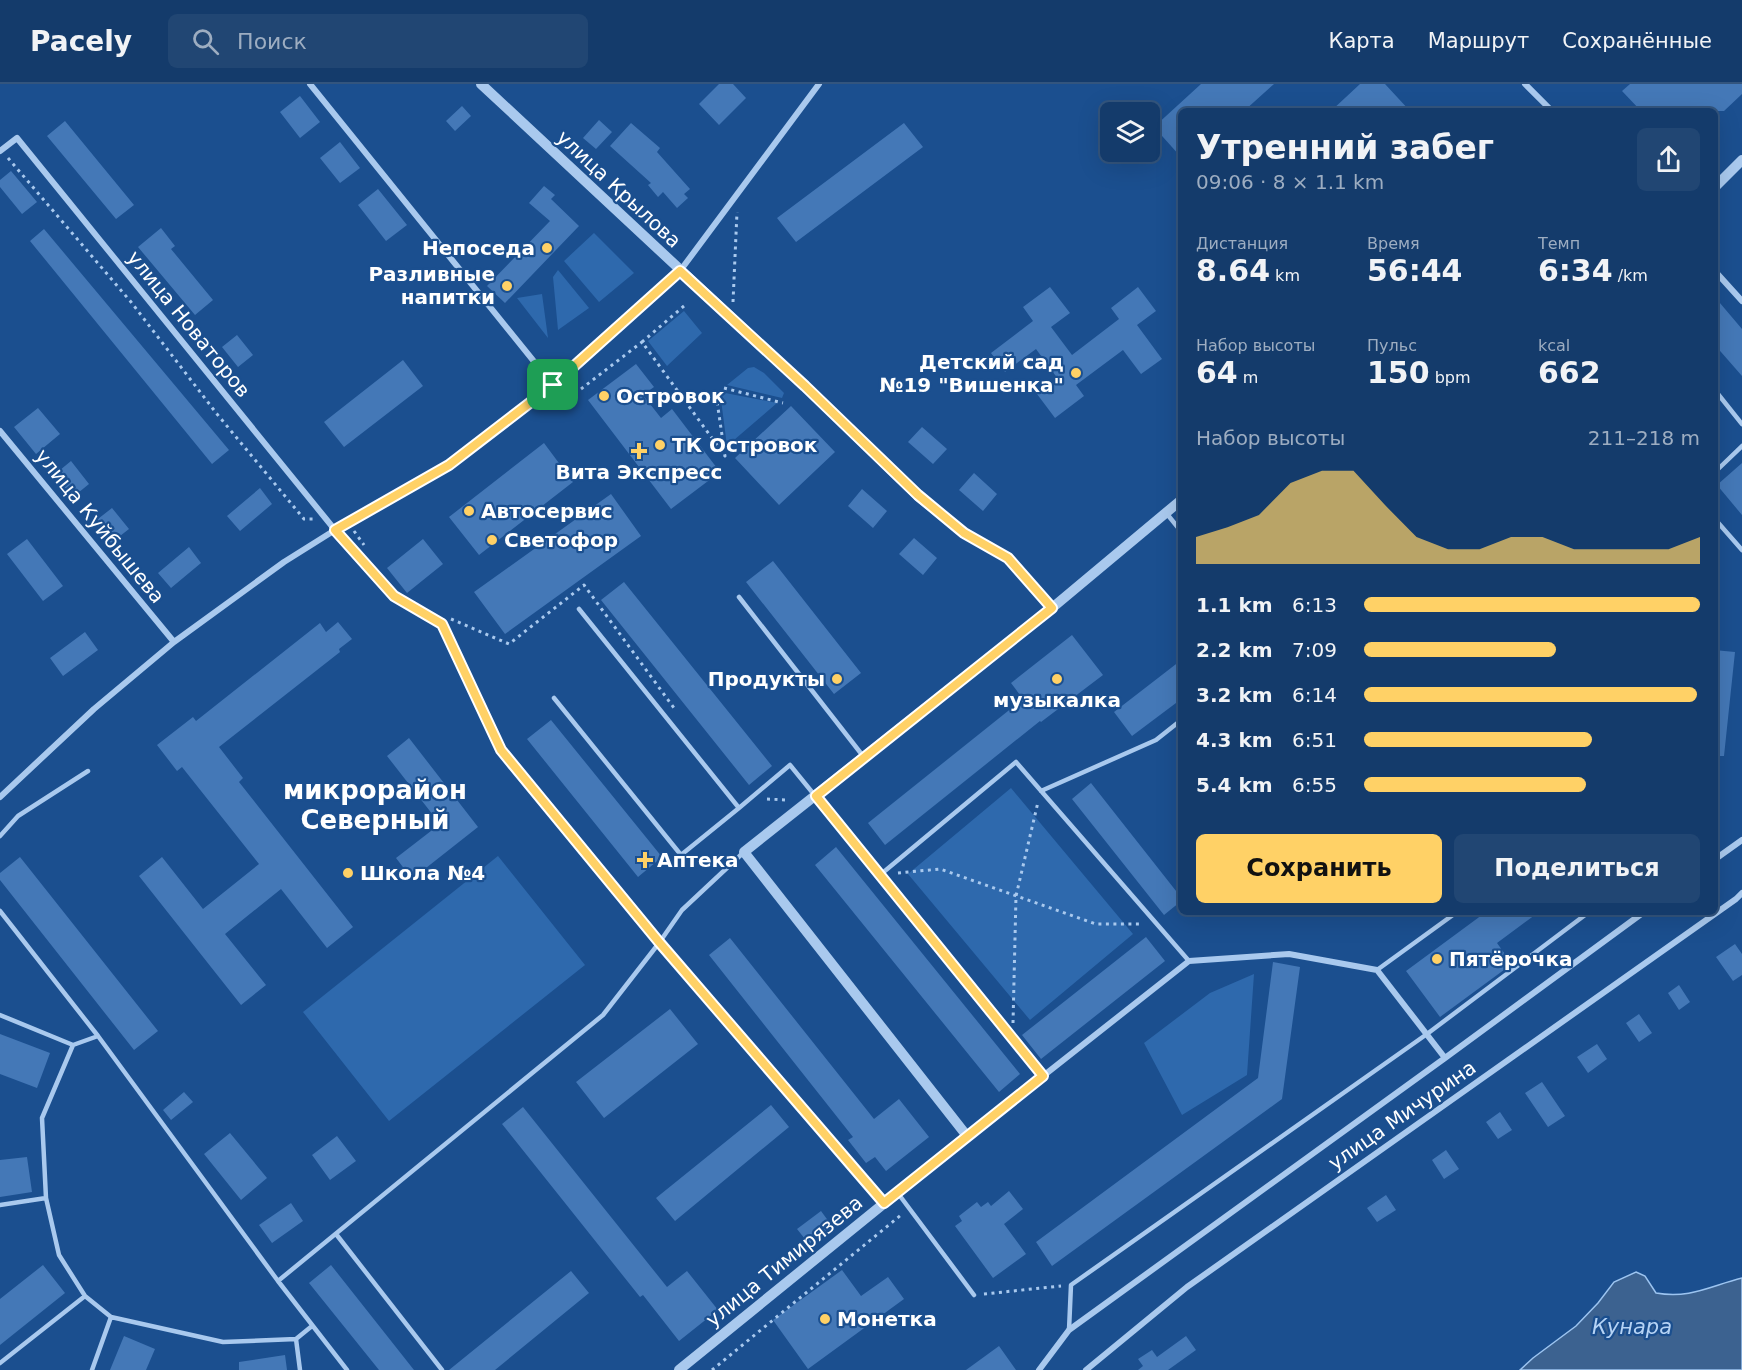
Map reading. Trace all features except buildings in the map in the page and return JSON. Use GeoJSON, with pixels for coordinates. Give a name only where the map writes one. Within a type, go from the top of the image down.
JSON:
{"type":"FeatureCollection","features":[{"type":"Feature","properties":{"kind":"street"},"geometry":{"type":"LineString","coordinates":[[310,84],[553,385]]}},
{"type":"Feature","properties":{"kind":"street","name":"улица Крылова"},"geometry":{"type":"LineString","coordinates":[[481,84],[805,386],[918,495],[964,533],[1008,558],[1052,608]]}},
{"type":"Feature","properties":{"kind":"street"},"geometry":{"type":"LineString","coordinates":[[1,792],[174,642],[284,562],[449,465],[553,385],[680,271],[819,84]]}},
{"type":"Feature","properties":{"kind":"street"},"geometry":{"type":"LineString","coordinates":[[1525,84],[1549,108]]}},
{"type":"Feature","properties":{"kind":"street","name":"улица Новаторов"},"geometry":{"type":"LineString","coordinates":[[0,151],[17,138],[335,530]]}},
{"type":"Feature","properties":{"kind":"street"},"geometry":{"type":"LineString","coordinates":[[1718,184],[1742,160]]}},
{"type":"Feature","properties":{"kind":"street"},"geometry":{"type":"LineString","coordinates":[[1718,275],[1742,302]]}},
{"type":"Feature","properties":{"kind":"street","name":"улица Куйбышева"},"geometry":{"type":"LineString","coordinates":[[0,431],[174,642]]}},
{"type":"Feature","properties":{"kind":"street"},"geometry":{"type":"LineString","coordinates":[[1178,503],[1052,608],[744,852],[967,1136],[1188,961],[1289,954],[1377,970],[1445,1058]]}},
{"type":"Feature","properties":{"kind":"street"},"geometry":{"type":"LineString","coordinates":[[1718,857],[1742,840]]}},
{"type":"Feature","properties":{"kind":"street","name":"улица Мичурина"},"geometry":{"type":"LineString","coordinates":[[1718,912],[1742,893]]}},
{"type":"Feature","properties":{"kind":"street"},"geometry":{"type":"LineString","coordinates":[[1039,1370],[1069,1330],[1640,915]]}},
{"type":"Feature","properties":{"kind":"street","name":"улица Мичурина"},"geometry":{"type":"LineString","coordinates":[[1086,1370],[1187,1287],[1713,915]]}},
{"type":"Feature","properties":{"kind":"street","name":"улица Тимирязева"},"geometry":{"type":"LineString","coordinates":[[679,1370],[967,1136]]}},
{"type":"Feature","properties":{"kind":"lane"},"geometry":{"type":"LineString","coordinates":[[1718,394],[1742,424]]}},
{"type":"Feature","properties":{"kind":"lane"},"geometry":{"type":"LineString","coordinates":[[1718,469],[1742,446]]}},
{"type":"Feature","properties":{"kind":"lane"},"geometry":{"type":"LineString","coordinates":[[1166,513],[1178,528]]}},
{"type":"Feature","properties":{"kind":"lane"},"geometry":{"type":"LineString","coordinates":[[1718,523],[1742,550]]}},
{"type":"Feature","properties":{"kind":"lane"},"geometry":{"type":"LineString","coordinates":[[335,530],[394,596],[442,624],[501,750],[659,942],[884,1203]]}},
{"type":"Feature","properties":{"kind":"lane"},"geometry":{"type":"LineString","coordinates":[[739,597],[864,758]]}},
{"type":"Feature","properties":{"kind":"lane"},"geometry":{"type":"LineString","coordinates":[[579,609],[739,808]]}},
{"type":"Feature","properties":{"kind":"lane"},"geometry":{"type":"LineString","coordinates":[[554,698],[681,855],[790,765],[1043,1076]]}},
{"type":"Feature","properties":{"kind":"lane"},"geometry":{"type":"LineString","coordinates":[[1041,791],[1156,740],[1178,723]]}},
{"type":"Feature","properties":{"kind":"lane"},"geometry":{"type":"LineString","coordinates":[[880,875],[1016,762],[1188,961]]}},
{"type":"Feature","properties":{"kind":"lane"},"geometry":{"type":"LineString","coordinates":[[0,836],[18,816],[88,771]]}},
{"type":"Feature","properties":{"kind":"lane"},"geometry":{"type":"LineString","coordinates":[[278,1281],[603,1015],[681,910],[744,852]]}},
{"type":"Feature","properties":{"kind":"lane"},"geometry":{"type":"LineString","coordinates":[[0,911],[98,1036],[278,1281],[347,1370]]}},
{"type":"Feature","properties":{"kind":"lane"},"geometry":{"type":"LineString","coordinates":[[1377,970],[1453,915]]}},
{"type":"Feature","properties":{"kind":"lane"},"geometry":{"type":"LineString","coordinates":[[1069,1330],[1071,1285],[1427,1034],[1585,915]]}},
{"type":"Feature","properties":{"kind":"lane"},"geometry":{"type":"LineString","coordinates":[[0,1015],[73,1045],[98,1036]]}},
{"type":"Feature","properties":{"kind":"lane"},"geometry":{"type":"LineString","coordinates":[[73,1045],[42,1118],[46,1198],[59,1255],[84,1296],[111,1317],[223,1342],[296,1339],[312,1326]]}},
{"type":"Feature","properties":{"kind":"lane"},"geometry":{"type":"LineString","coordinates":[[897,1192],[974,1295]]}},
{"type":"Feature","properties":{"kind":"lane"},"geometry":{"type":"LineString","coordinates":[[0,1205],[46,1198]]}},
{"type":"Feature","properties":{"kind":"lane"},"geometry":{"type":"LineString","coordinates":[[336,1234],[442,1370]]}},
{"type":"Feature","properties":{"kind":"lane"},"geometry":{"type":"LineString","coordinates":[[0,1363],[84,1296]]}},
{"type":"Feature","properties":{"kind":"lane"},"geometry":{"type":"LineString","coordinates":[[92,1370],[111,1317]]}},
{"type":"Feature","properties":{"kind":"lane"},"geometry":{"type":"LineString","coordinates":[[296,1339],[300,1370]]}},
{"type":"Feature","properties":{"kind":"path"},"geometry":{"type":"LineString","coordinates":[[732,319],[738,193]]}},
{"type":"Feature","properties":{"kind":"path"},"geometry":{"type":"LineString","coordinates":[[581,389],[684,306]]}},
{"type":"Feature","properties":{"kind":"path"},"geometry":{"type":"LineString","coordinates":[[642,342],[725,456],[716,394]]}},
{"type":"Feature","properties":{"kind":"path"},"geometry":{"type":"LineString","coordinates":[[724,388],[783,403]]}},
{"type":"Feature","properties":{"kind":"path"},"geometry":{"type":"LineString","coordinates":[[509,644],[584,585],[676,710]]}},
{"type":"Feature","properties":{"kind":"path"},"geometry":{"type":"LineString","coordinates":[[1013,1040],[1016,896],[1041,791]]}},
{"type":"Feature","properties":{"kind":"path"},"geometry":{"type":"LineString","coordinates":[[750,798],[797,800],[804,806]]}},
{"type":"Feature","properties":{"kind":"path"},"geometry":{"type":"LineString","coordinates":[[880,875],[940,869],[1096,924],[1156,924]]}},
{"type":"Feature","properties":{"kind":"path"},"geometry":{"type":"LineString","coordinates":[[712,1370],[909,1208]]}},
{"type":"Feature","properties":{"kind":"path"},"geometry":{"type":"LineString","coordinates":[[974,1295],[1071,1285]]}},
{"type":"Feature","properties":{"kind":"shaded area"},"geometry":{"type":"Polygon","coordinates":[[[594,233],[634,273],[599,302],[564,261],[594,233]]]}},
{"type":"Feature","properties":{"kind":"shaded area"},"geometry":{"type":"Polygon","coordinates":[[[558,270],[589,308],[558,330],[553,277],[558,270]]]}},
{"type":"Feature","properties":{"kind":"shaded area"},"geometry":{"type":"Polygon","coordinates":[[[542,294],[548,338],[517,298],[542,294]]]}},
{"type":"Feature","properties":{"kind":"shaded area"},"geometry":{"type":"Polygon","coordinates":[[[684,311],[702,333],[667,366],[648,341],[684,311]]]}},
{"type":"Feature","properties":{"kind":"shaded area"},"geometry":{"type":"Polygon","coordinates":[[[754,367],[764,373],[784,393],[782,398],[727,385],[748,368],[754,367]]]}},
{"type":"Feature","properties":{"kind":"shaded area"},"geometry":{"type":"Polygon","coordinates":[[[720,392],[777,403],[727,446],[720,392]]]}},
{"type":"Feature","properties":{"kind":"shaded area"},"geometry":{"type":"Polygon","coordinates":[[[1011,788],[1133,934],[1030,1020],[908,874],[1011,788]]]}},
{"type":"Feature","properties":{"kind":"shaded area"},"geometry":{"type":"Polygon","coordinates":[[[498,856],[585,965],[389,1121],[303,1012],[498,856]]]}},
{"type":"Feature","properties":{"kind":"shaded area"},"geometry":{"type":"Polygon","coordinates":[[[1254,974],[1247,1075],[1182,1115],[1144,1043],[1210,993],[1254,974]]]}},
{"type":"Feature","properties":{"kind":"water","name":"Кунара"},"geometry":{"type":"Polygon","coordinates":[[[1636,1272],[1645,1276],[1656,1293],[1668,1294],[1700,1291],[1742,1278],[1742,1370],[1520,1370],[1576,1326],[1614,1282],[1636,1272]]]}},
{"type":"Feature","properties":{"kind":"place","name":"Непоседа"},"geometry":{"type":"Point","coordinates":[547,248]}},
{"type":"Feature","properties":{"kind":"place","name":"Разливные напитки"},"geometry":{"type":"Point","coordinates":[507,286]}},
{"type":"Feature","properties":{"kind":"place","name":"Детский сад №19 \"Вишенка\""},"geometry":{"type":"Point","coordinates":[1076,373]}},
{"type":"Feature","properties":{"kind":"place","name":"Островок"},"geometry":{"type":"Point","coordinates":[604,396]}},
{"type":"Feature","properties":{"kind":"place","name":"ТК Островок"},"geometry":{"type":"Point","coordinates":[660,445]}},
{"type":"Feature","properties":{"kind":"place","name":"Вита Экспресс"},"geometry":{"type":"Point","coordinates":[639,451]}},
{"type":"Feature","properties":{"kind":"place","name":"Автосервис"},"geometry":{"type":"Point","coordinates":[469,511]}},
{"type":"Feature","properties":{"kind":"place","name":"Светофор"},"geometry":{"type":"Point","coordinates":[492,540]}},
{"type":"Feature","properties":{"kind":"place","name":"Продукты"},"geometry":{"type":"Point","coordinates":[837,679]}},
{"type":"Feature","properties":{"kind":"place","name":"музыкалка"},"geometry":{"type":"Point","coordinates":[1057,679]}},
{"type":"Feature","properties":{"kind":"place","name":"Аптека"},"geometry":{"type":"Point","coordinates":[645,860]}},
{"type":"Feature","properties":{"kind":"place","name":"Школа №4"},"geometry":{"type":"Point","coordinates":[348,873]}},
{"type":"Feature","properties":{"kind":"place","name":"Пятёрочка"},"geometry":{"type":"Point","coordinates":[1437,959]}},
{"type":"Feature","properties":{"kind":"place","name":"Монетка"},"geometry":{"type":"Point","coordinates":[825,1319]}},
{"type":"Feature","properties":{"kind":"district","name":"микрорайон Северный"},"geometry":{"type":"Point","coordinates":[375,805]}},
{"type":"Feature","properties":{"kind":"route"},"geometry":{"type":"LineString","coordinates":[[680,271],[805,386],[918,495],[964,533],[1008,558],[1052,608],[816,796],[1043,1076],[884,1203],[659,942],[501,750],[442,624],[394,596],[335,530],[449,465],[553,385],[680,271]]}}]}
